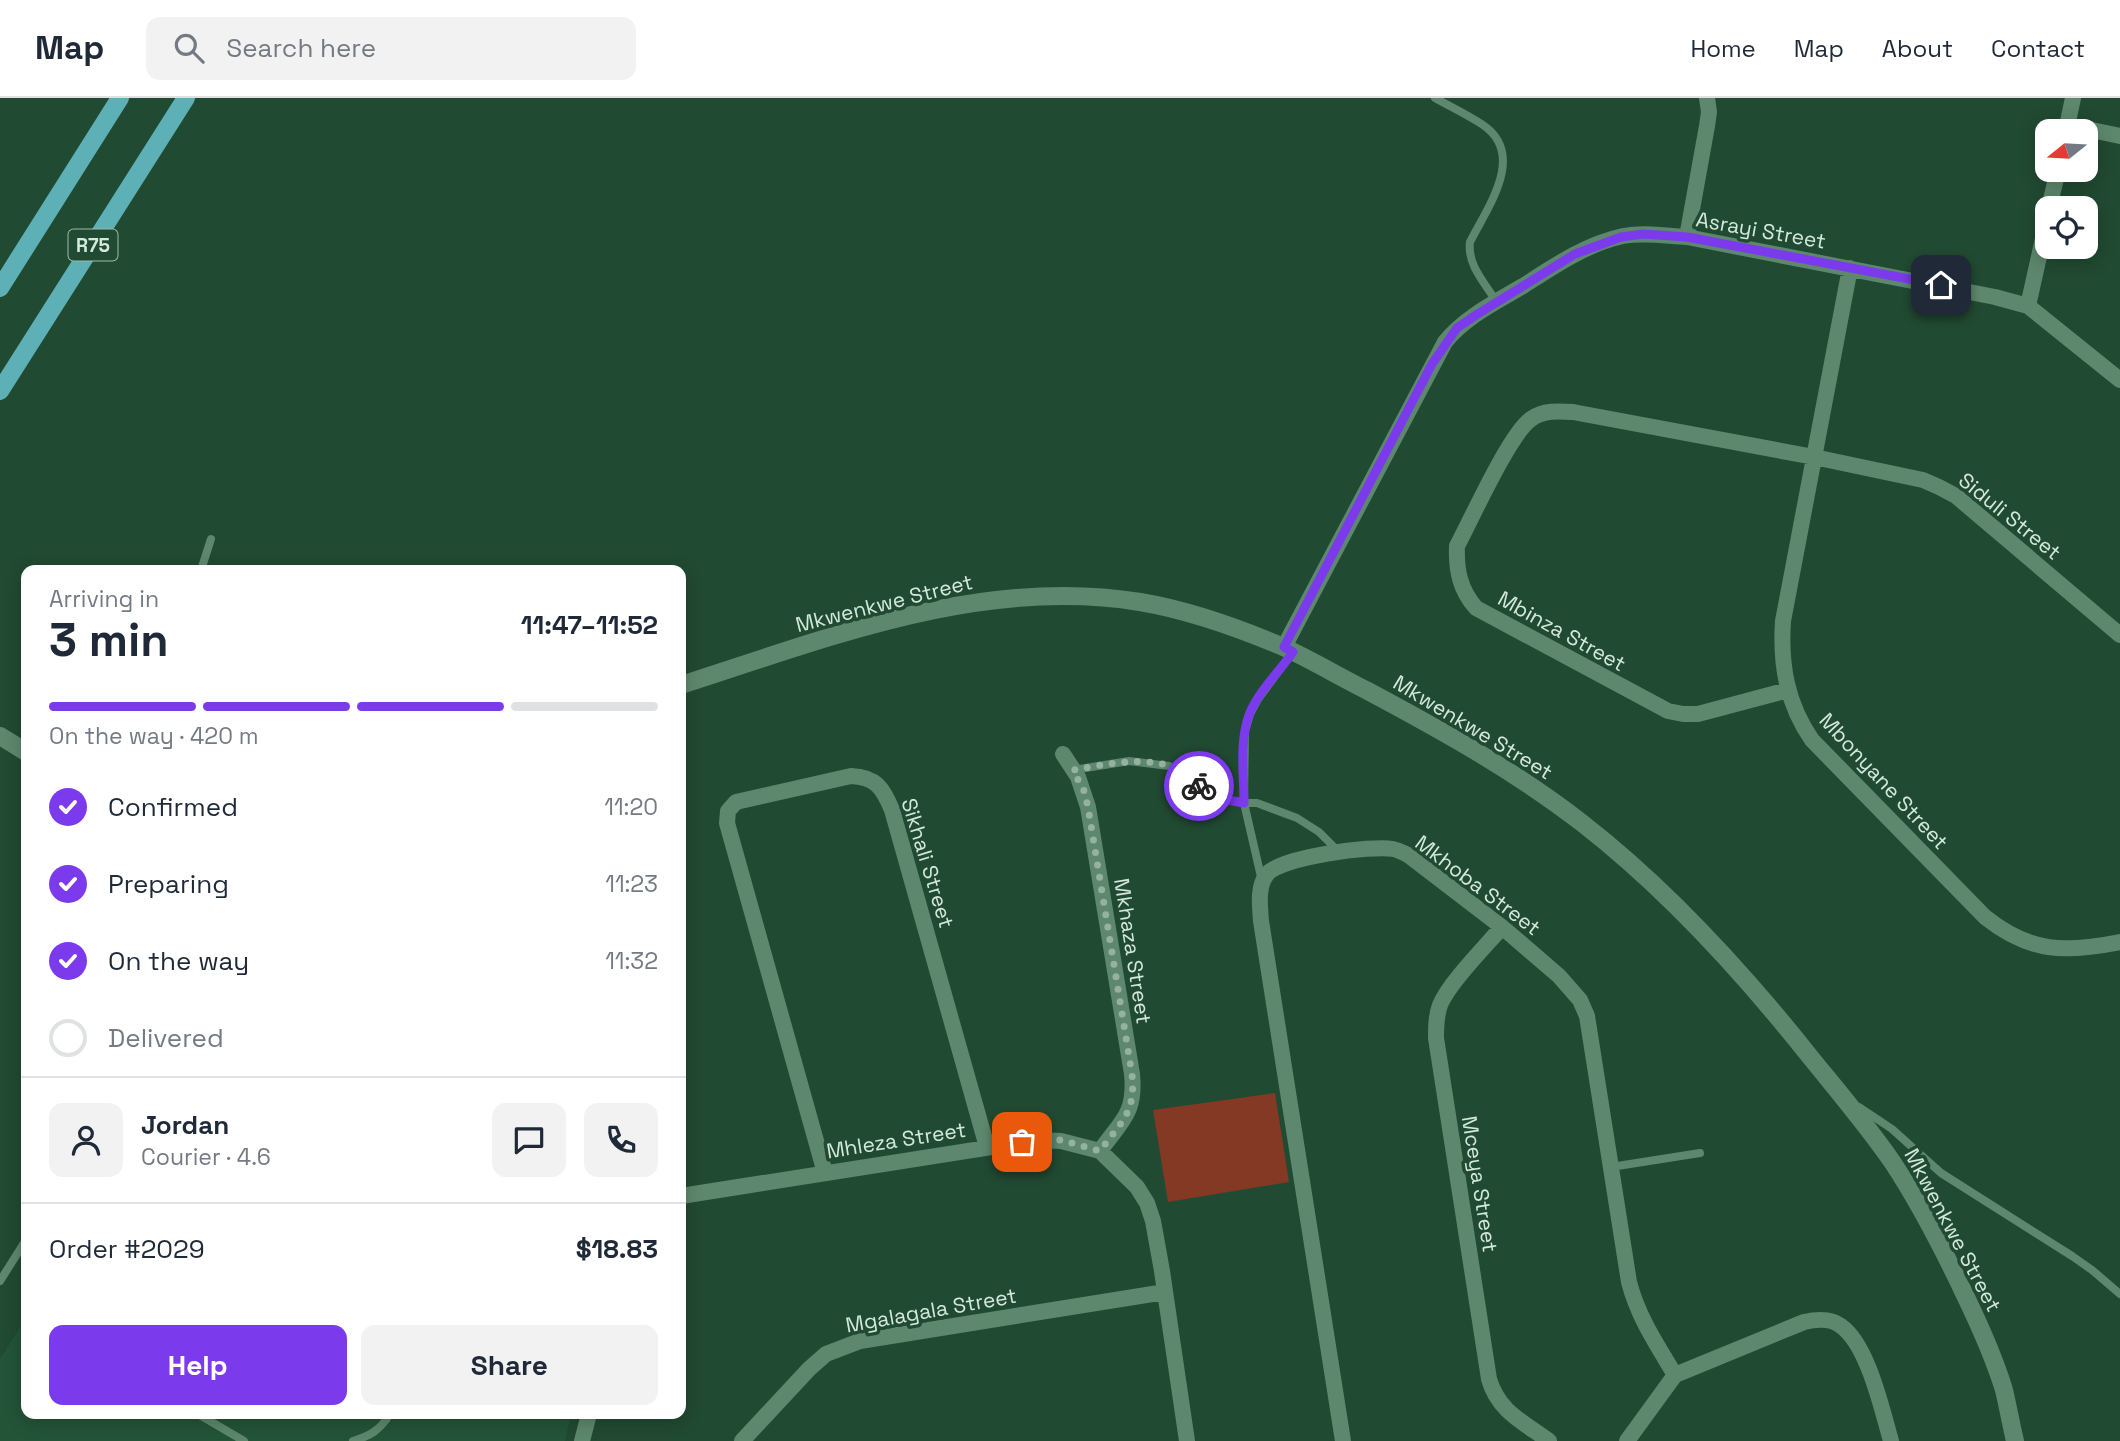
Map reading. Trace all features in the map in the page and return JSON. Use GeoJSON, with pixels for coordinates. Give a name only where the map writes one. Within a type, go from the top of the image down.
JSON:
{"type":"FeatureCollection","features":[{"type":"Feature","properties":{"kind":"main road","name":"R75"},"geometry":{"type":"LineString","coordinates":[[0,288],[120,98]]}},
{"type":"Feature","properties":{"kind":"main road","name":"R75"},"geometry":{"type":"LineString","coordinates":[[0,391],[186,98]]}},
{"type":"Feature","properties":{"kind":"street"},"geometry":{"type":"LineString","coordinates":[[1687,237],[1707,126],[1707,98]]}},
{"type":"Feature","properties":{"kind":"street"},"geometry":{"type":"LineString","coordinates":[[2069,119],[2073,98]]}},
{"type":"Feature","properties":{"kind":"street"},"geometry":{"type":"LineString","coordinates":[[2098,133],[2120,136]]}},
{"type":"Feature","properties":{"kind":"street","name":"Asrayi Street"},"geometry":{"type":"LineString","coordinates":[[1289,650],[1445,342],[1457,328],[1496,302],[1575,254],[1597,244],[1643,234],[1687,237],[1964,290],[2028,306],[2120,380]]}},
{"type":"Feature","properties":{"kind":"street"},"geometry":{"type":"LineString","coordinates":[[2028,306],[2038,259]]}},
{"type":"Feature","properties":{"kind":"street","name":"Mbonyane Street"},"geometry":{"type":"LineString","coordinates":[[1850,268],[1783,621],[1782,662],[1794,710],[1812,740],[1999,928],[2016,938],[2058,949],[2098,947],[2120,942]]}},
{"type":"Feature","properties":{"kind":"street","name":"Mbinza Street"},"geometry":{"type":"LineString","coordinates":[[1788,690],[1698,713],[1668,711],[1476,608],[1466,597],[1460,582],[1457,546],[1520,430],[1531,419],[1546,412],[1573,412],[1814,457]]}},
{"type":"Feature","properties":{"kind":"street","name":"Siduli Street"},"geometry":{"type":"LineString","coordinates":[[1814,457],[1923,481],[1956,496],[2120,635]]}},
{"type":"Feature","properties":{"kind":"street","name":"Mkwenkwe Street"},"geometry":{"type":"LineString","coordinates":[[686,683],[862,629],[939,609],[1014,597],[1080,596],[1138,602],[1183,611],[1289,650],[1402,709],[1509,771],[1581,823],[1635,867],[1688,916],[1757,990],[1894,1165],[1949,1261],[1983,1333],[1999,1378],[2015,1441]]}},
{"type":"Feature","properties":{"kind":"street"},"geometry":{"type":"LineString","coordinates":[[0,736],[21,749]]}},
{"type":"Feature","properties":{"kind":"street","name":"Mkhaza Street"},"geometry":{"type":"LineString","coordinates":[[1063,754],[1084,791],[1088,807],[1134,1090],[1132,1106],[1100,1151]]}},
{"type":"Feature","properties":{"kind":"street","name":"Sikhali Street"},"geometry":{"type":"LineString","coordinates":[[825,1173],[727,823],[728,811],[736,802],[851,776],[864,776],[876,783],[885,794],[892,810],[987,1147]]}},
{"type":"Feature","properties":{"kind":"street","name":"Mkhoba Street"},"geometry":{"type":"LineString","coordinates":[[1262,884],[1267,874],[1278,866],[1301,858],[1379,848],[1395,849],[1408,855],[1502,927],[1559,976],[1580,1000],[1587,1016],[1634,1302],[1675,1375]]}},
{"type":"Feature","properties":{"kind":"street"},"geometry":{"type":"LineString","coordinates":[[1262,884],[1259,897],[1261,921],[1343,1441]]}},
{"type":"Feature","properties":{"kind":"street","name":"Mceya Street"},"geometry":{"type":"LineString","coordinates":[[1502,927],[1440,1005],[1436,1038],[1493,1393],[1499,1402],[1549,1441]]}},
{"type":"Feature","properties":{"kind":"street","name":"Mhleza Street"},"geometry":{"type":"LineString","coordinates":[[686,1195],[1037,1140],[1061,1140],[1100,1151],[1137,1187],[1147,1203],[1153,1221],[1188,1441]]}},
{"type":"Feature","properties":{"kind":"street","name":"Mgalagala Street"},"geometry":{"type":"LineString","coordinates":[[742,1441],[826,1354],[860,1340],[1165,1292]]}},
{"type":"Feature","properties":{"kind":"street"},"geometry":{"type":"LineString","coordinates":[[1627,1441],[1675,1375],[1804,1322],[1817,1320],[1840,1324],[1859,1347],[1891,1441]]}},
{"type":"Feature","properties":{"kind":"street"},"geometry":{"type":"LineString","coordinates":[[582,1441],[588,1419]]}},
{"type":"Feature","properties":{"kind":"lane"},"geometry":{"type":"LineString","coordinates":[[1435,98],[1485,126],[1499,142],[1504,164],[1502,177],[1470,243],[1469,253],[1472,264],[1496,302]]}},
{"type":"Feature","properties":{"kind":"lane"},"geometry":{"type":"LineString","coordinates":[[203,565],[211,539]]}},
{"type":"Feature","properties":{"kind":"lane"},"geometry":{"type":"LineString","coordinates":[[1262,884],[1244,803],[1245,731],[1258,699],[1289,650]]}},
{"type":"Feature","properties":{"kind":"lane"},"geometry":{"type":"LineString","coordinates":[[1073,770],[1129,761],[1169,766],[1222,799],[1257,803],[1297,818],[1319,832],[1339,852]]}},
{"type":"Feature","properties":{"kind":"lane"},"geometry":{"type":"LineString","coordinates":[[1842,1096],[1892,1129],[1941,1173],[2072,1256],[2120,1294]]}},
{"type":"Feature","properties":{"kind":"lane"},"geometry":{"type":"LineString","coordinates":[[1611,1167],[1700,1153]]}},
{"type":"Feature","properties":{"kind":"lane"},"geometry":{"type":"LineString","coordinates":[[0,1281],[21,1248]]}},
{"type":"Feature","properties":{"kind":"lane"},"geometry":{"type":"LineString","coordinates":[[207,1419],[244,1441]]}},
{"type":"Feature","properties":{"kind":"lane"},"geometry":{"type":"LineString","coordinates":[[353,1441],[372,1435],[386,1419]]}},
{"type":"Feature","properties":{"kind":"shaded area"},"geometry":{"type":"Polygon","coordinates":[[[1275,1093],[1289,1182],[1168,1202],[1153,1110],[1275,1093]]]}},
{"type":"Feature","properties":{"kind":"shaded area"},"geometry":{"type":"Polygon","coordinates":[[[21,1326],[21,1419],[570,1419],[565,1441],[0,1441],[0,1359],[21,1326]]]}},
{"type":"Feature","properties":{"kind":"way so far"},"geometry":{"type":"LineString","coordinates":[[1022,1142],[1061,1140],[1100,1151],[1132,1106],[1132,1074],[1088,807],[1084,791],[1073,770],[1129,761],[1146,762],[1169,766],[1199,786]]}},
{"type":"Feature","properties":{"kind":"route"},"geometry":{"type":"LineString","coordinates":[[1199,786],[1222,799],[1244,803],[1245,731],[1250,714],[1293,652],[1284,647],[1432,364],[1457,328],[1476,315],[1575,254],[1597,244],[1643,234],[1687,237],[1941,285]]}}]}
